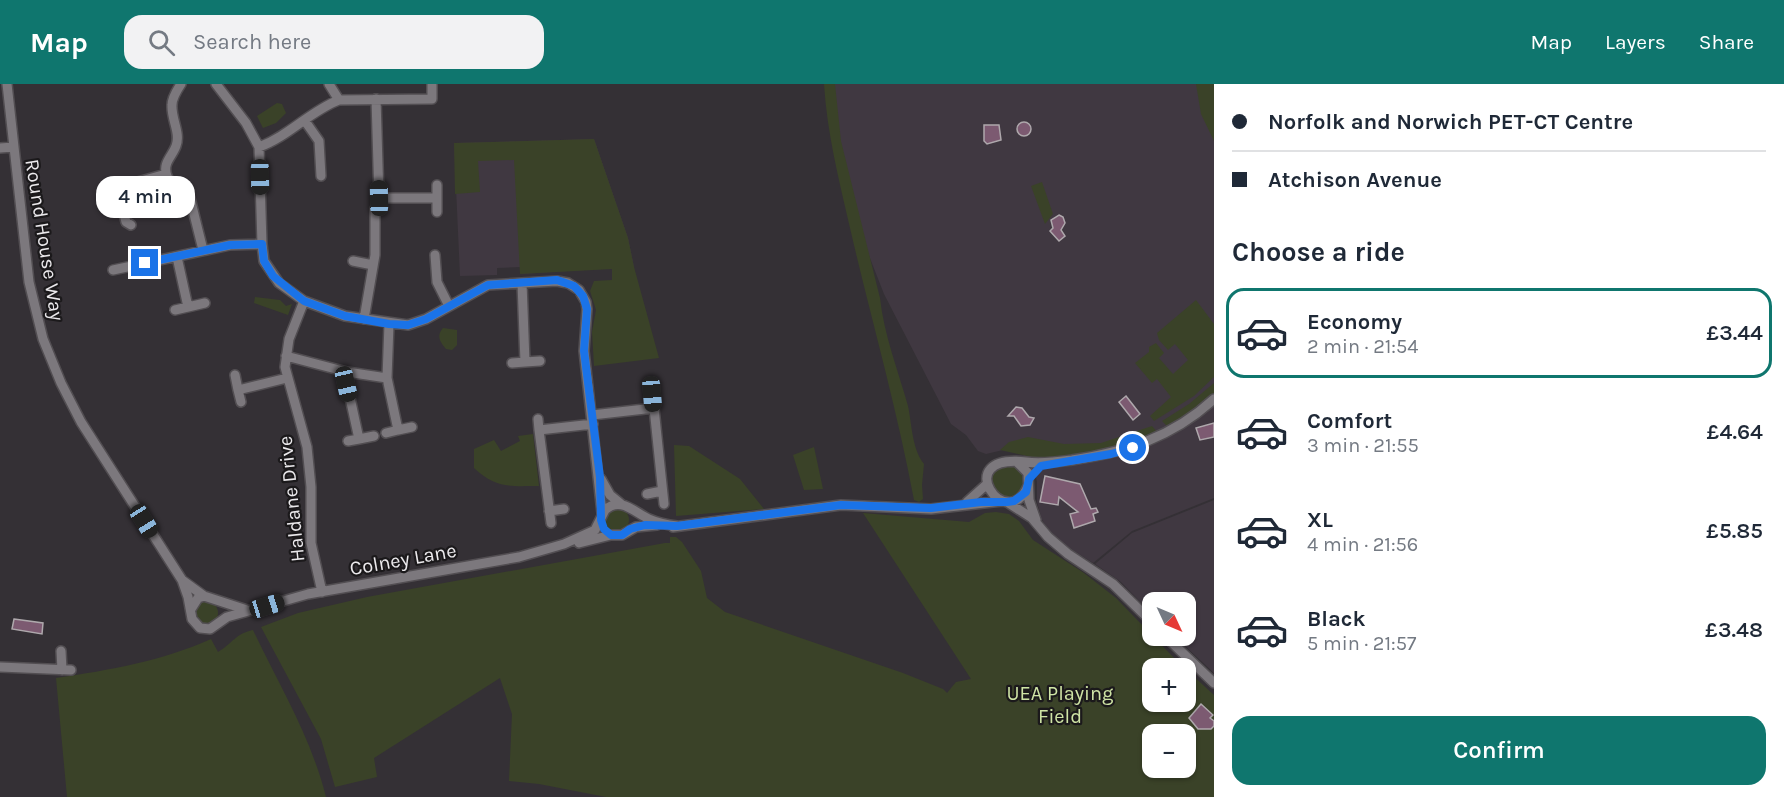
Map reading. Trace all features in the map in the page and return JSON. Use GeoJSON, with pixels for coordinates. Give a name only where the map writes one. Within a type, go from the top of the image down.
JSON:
{"type":"FeatureCollection","features":[{"type":"Feature","properties":{"kind":"street","name":"Round House Way"},"geometry":{"type":"LineString","coordinates":[[7,84],[29,282],[52,365],[81,422],[182,580],[191,609]]}},
{"type":"Feature","properties":{"kind":"street"},"geometry":{"type":"LineString","coordinates":[[181,84],[171,103],[177,137],[176,147],[167,160],[166,174],[170,182],[185,191],[190,198],[203,250]]}},
{"type":"Feature","properties":{"kind":"street"},"geometry":{"type":"LineString","coordinates":[[216,84],[246,123],[259,147],[264,261],[273,276],[304,301],[345,316],[408,325],[426,319],[488,285],[562,281],[574,286],[583,296],[587,309],[584,351],[600,477],[602,517],[604,529],[611,535]]}},
{"type":"Feature","properties":{"kind":"street"},"geometry":{"type":"LineString","coordinates":[[328,84],[339,100]]}},
{"type":"Feature","properties":{"kind":"street"},"geometry":{"type":"LineString","coordinates":[[259,147],[283,137],[326,105],[339,100],[376,99],[432,104],[432,85]]}},
{"type":"Feature","properties":{"kind":"street"},"geometry":{"type":"LineString","coordinates":[[364,319],[374,266],[375,209],[379,198],[376,99]]}},
{"type":"Feature","properties":{"kind":"street"},"geometry":{"type":"LineString","coordinates":[[305,121],[321,146],[321,176]]}},
{"type":"Feature","properties":{"kind":"street"},"geometry":{"type":"LineString","coordinates":[[0,148],[13,147]]}},
{"type":"Feature","properties":{"kind":"street"},"geometry":{"type":"LineString","coordinates":[[131,225],[126,222],[118,191],[120,187],[166,174]]}},
{"type":"Feature","properties":{"kind":"street"},"geometry":{"type":"LineString","coordinates":[[437,185],[437,212]]}},
{"type":"Feature","properties":{"kind":"street"},"geometry":{"type":"LineString","coordinates":[[379,198],[437,198]]}},
{"type":"Feature","properties":{"kind":"street"},"geometry":{"type":"LineString","coordinates":[[113,270],[243,243],[262,244]]}},
{"type":"Feature","properties":{"kind":"street"},"geometry":{"type":"LineString","coordinates":[[435,255],[437,282],[449,306]]}},
{"type":"Feature","properties":{"kind":"street"},"geometry":{"type":"LineString","coordinates":[[124,256],[126,267]]}},
{"type":"Feature","properties":{"kind":"street"},"geometry":{"type":"LineString","coordinates":[[177,257],[188,307]]}},
{"type":"Feature","properties":{"kind":"street"},"geometry":{"type":"LineString","coordinates":[[353,261],[374,266]]}},
{"type":"Feature","properties":{"kind":"street"},"geometry":{"type":"LineString","coordinates":[[522,283],[525,362]]}},
{"type":"Feature","properties":{"kind":"street","name":"Haldane Drive"},"geometry":{"type":"LineString","coordinates":[[304,301],[294,321],[285,356],[287,378],[307,447],[311,487],[311,543],[322,592]]}},
{"type":"Feature","properties":{"kind":"street"},"geometry":{"type":"LineString","coordinates":[[175,310],[205,303]]}},
{"type":"Feature","properties":{"kind":"street"},"geometry":{"type":"LineString","coordinates":[[389,324],[387,378],[398,430]]}},
{"type":"Feature","properties":{"kind":"street"},"geometry":{"type":"LineString","coordinates":[[285,356],[347,372],[387,378]]}},
{"type":"Feature","properties":{"kind":"street"},"geometry":{"type":"LineString","coordinates":[[512,363],[540,361]]}},
{"type":"Feature","properties":{"kind":"street"},"geometry":{"type":"LineString","coordinates":[[347,372],[346,384],[359,439]]}},
{"type":"Feature","properties":{"kind":"street"},"geometry":{"type":"LineString","coordinates":[[235,375],[241,402]]}},
{"type":"Feature","properties":{"kind":"street"},"geometry":{"type":"LineString","coordinates":[[238,390],[287,378]]}},
{"type":"Feature","properties":{"kind":"street"},"geometry":{"type":"LineString","coordinates":[[652,394],[664,504]]}},
{"type":"Feature","properties":{"kind":"street"},"geometry":{"type":"LineString","coordinates":[[1004,501],[1020,498],[1039,467],[1133,448],[1180,426],[1214,399]]}},
{"type":"Feature","properties":{"kind":"street"},"geometry":{"type":"LineString","coordinates":[[539,430],[654,408]]}},
{"type":"Feature","properties":{"kind":"street"},"geometry":{"type":"LineString","coordinates":[[538,419],[551,523]]}},
{"type":"Feature","properties":{"kind":"street"},"geometry":{"type":"LineString","coordinates":[[386,433],[412,427]]}},
{"type":"Feature","properties":{"kind":"street"},"geometry":{"type":"LineString","coordinates":[[348,441],[374,436]]}},
{"type":"Feature","properties":{"kind":"street"},"geometry":{"type":"LineString","coordinates":[[962,504],[978,495],[987,484],[988,476],[994,465],[1000,462],[1012,460],[1046,464]]}},
{"type":"Feature","properties":{"kind":"street"},"geometry":{"type":"LineString","coordinates":[[1012,460],[1025,469],[1029,482],[1029,500],[1038,525]]}},
{"type":"Feature","properties":{"kind":"street"},"geometry":{"type":"LineString","coordinates":[[600,477],[610,495],[624,505],[633,516],[630,529]]}},
{"type":"Feature","properties":{"kind":"street"},"geometry":{"type":"LineString","coordinates":[[987,484],[992,494],[1026,513],[1048,537],[1068,554],[1113,584],[1142,612]]}},
{"type":"Feature","properties":{"kind":"street"},"geometry":{"type":"LineString","coordinates":[[647,494],[662,491]]}},
{"type":"Feature","properties":{"kind":"street","name":"Colney Lane"},"geometry":{"type":"LineString","coordinates":[[564,544],[583,543],[611,535],[622,535],[630,529],[651,525],[677,526],[841,505],[931,508],[1004,501]]}},
{"type":"Feature","properties":{"kind":"street","name":"Colney Lane"},"geometry":{"type":"LineString","coordinates":[[191,609],[192,619],[200,628],[210,629],[227,617],[322,592],[519,557],[564,544],[592,532],[608,506],[624,505],[648,519],[677,526]]}},
{"type":"Feature","properties":{"kind":"street"},"geometry":{"type":"LineString","coordinates":[[549,511],[564,509]]}},
{"type":"Feature","properties":{"kind":"street","name":"Round House Way"},"geometry":{"type":"LineString","coordinates":[[182,580],[204,596]]}},
{"type":"Feature","properties":{"kind":"street"},"geometry":{"type":"LineString","coordinates":[[191,609],[198,598],[204,596],[249,610]]}},
{"type":"Feature","properties":{"kind":"street"},"geometry":{"type":"LineString","coordinates":[[218,600],[223,611],[219,623]]}},
{"type":"Feature","properties":{"kind":"street"},"geometry":{"type":"LineString","coordinates":[[1176,646],[1214,682]]}},
{"type":"Feature","properties":{"kind":"street"},"geometry":{"type":"LineString","coordinates":[[0,667],[67,670],[61,651]]}},
{"type":"Feature","properties":{"kind":"shaded area"},"geometry":{"type":"Polygon","coordinates":[[[833,84],[1205,84],[1214,115],[1214,498],[1132,531],[1093,563],[1063,544],[1050,532],[1042,520],[1037,502],[1037,482],[1033,465],[1022,454],[1003,450],[986,454],[978,451],[966,435],[951,424],[884,294],[868,253],[835,120],[833,84]]]}},
{"type":"Feature","properties":{"kind":"shaded area"},"geometry":{"type":"Polygon","coordinates":[[[594,139],[628,238],[634,267],[521,274],[520,267],[497,268],[497,275],[460,276],[454,143],[594,139]]]}},
{"type":"Feature","properties":{"kind":"shaded area"},"geometry":{"type":"Polygon","coordinates":[[[1214,500],[1214,673],[1185,646],[1196,646],[1196,592],[1142,592],[1142,604],[1121,582],[1095,564],[1132,533],[1214,500]]]}},
{"type":"Feature","properties":{"kind":"green space"},"geometry":{"type":"Polygon","coordinates":[[[824,84],[835,84],[841,141],[888,339],[908,406],[915,444],[924,464],[923,499],[919,502],[914,500],[842,192],[831,138],[824,84]]]}},
{"type":"Feature","properties":{"kind":"green space"},"geometry":{"type":"Polygon","coordinates":[[[1196,84],[1214,84],[1214,141],[1201,114],[1196,84]]]}},
{"type":"Feature","properties":{"kind":"green space"},"geometry":{"type":"Polygon","coordinates":[[[277,103],[282,104],[286,113],[276,123],[263,128],[257,116],[277,103]]]}},
{"type":"Feature","properties":{"kind":"green space"},"geometry":{"type":"Polygon","coordinates":[[[594,139],[628,238],[659,358],[594,366],[592,332],[596,310],[590,291],[594,281],[612,280],[612,269],[520,274],[514,160],[478,161],[480,192],[455,194],[454,143],[594,139]]]}},
{"type":"Feature","properties":{"kind":"green space"},"geometry":{"type":"Polygon","coordinates":[[[1042,182],[1053,214],[1045,224],[1031,186],[1042,182]]]}},
{"type":"Feature","properties":{"kind":"green space"},"geometry":{"type":"Polygon","coordinates":[[[255,297],[280,300],[286,306],[292,304],[288,315],[254,303],[255,297]]]}},
{"type":"Feature","properties":{"kind":"green space"},"geometry":{"type":"Polygon","coordinates":[[[1196,300],[1214,324],[1214,377],[1194,396],[1154,421],[1150,416],[1171,397],[1157,379],[1152,383],[1135,363],[1149,352],[1149,347],[1156,343],[1164,353],[1159,358],[1173,374],[1188,360],[1175,344],[1168,350],[1159,340],[1157,333],[1196,300]]]}},
{"type":"Feature","properties":{"kind":"green space"},"geometry":{"type":"Polygon","coordinates":[[[443,328],[457,330],[457,345],[452,350],[446,349],[441,341],[439,336],[443,328]]]}},
{"type":"Feature","properties":{"kind":"green space"},"geometry":{"type":"Polygon","coordinates":[[[1214,383],[1214,395],[1197,409],[1168,427],[1162,421],[1189,404],[1214,383]]]}},
{"type":"Feature","properties":{"kind":"green space"},"geometry":{"type":"Polygon","coordinates":[[[1152,426],[1158,433],[1099,452],[1036,458],[1000,450],[1009,442],[1028,437],[1064,444],[1101,443],[1152,426]]]}},
{"type":"Feature","properties":{"kind":"green space"},"geometry":{"type":"Polygon","coordinates":[[[533,434],[539,486],[504,485],[490,480],[474,468],[474,449],[494,440],[501,451],[520,441],[518,436],[533,434]]]}},
{"type":"Feature","properties":{"kind":"green space"},"geometry":{"type":"Polygon","coordinates":[[[674,445],[689,446],[740,479],[764,509],[676,516],[674,445]]]}},
{"type":"Feature","properties":{"kind":"green space"},"geometry":{"type":"Polygon","coordinates":[[[814,447],[823,489],[804,490],[793,455],[814,447]]]}},
{"type":"Feature","properties":{"kind":"green space"},"geometry":{"type":"Polygon","coordinates":[[[1007,465],[1018,470],[1023,481],[1018,492],[1007,497],[996,492],[991,481],[996,470],[1007,465]]]}},
{"type":"Feature","properties":{"kind":"green space"},"geometry":{"type":"Polygon","coordinates":[[[617,508],[622,509],[628,515],[628,525],[622,531],[617,532],[612,531],[606,525],[605,520],[606,515],[612,509],[617,508]]]}},
{"type":"Feature","properties":{"kind":"green space","name":"UEA Playing Field"},"geometry":{"type":"Polygon","coordinates":[[[863,513],[969,522],[985,513],[1009,514],[1019,521],[1033,540],[1084,573],[1116,598],[1142,625],[1142,646],[1162,646],[1174,658],[1142,658],[1142,712],[1196,712],[1196,678],[1214,695],[1214,797],[606,797],[539,784],[509,781],[512,714],[500,678],[374,758],[377,777],[335,787],[321,739],[261,627],[298,613],[367,597],[670,543],[670,537],[676,537],[682,542],[701,571],[707,598],[725,612],[903,673],[943,689],[947,693],[956,682],[971,679],[863,513]]]}},
{"type":"Feature","properties":{"kind":"green space"},"geometry":{"type":"Polygon","coordinates":[[[206,601],[211,602],[217,608],[217,618],[211,624],[206,625],[201,624],[195,618],[194,613],[195,608],[201,602],[206,601]]]}},
{"type":"Feature","properties":{"kind":"green space"},"geometry":{"type":"Polygon","coordinates":[[[253,630],[303,732],[326,797],[67,797],[56,678],[155,659],[211,639],[218,652],[238,636],[253,630]]]}},
{"type":"Feature","properties":{"kind":"building"},"geometry":{"type":"Polygon","coordinates":[[[1021,122],[1027,122],[1031,129],[1027,136],[1021,136],[1017,132],[1017,126],[1021,122]]]}},
{"type":"Feature","properties":{"kind":"building"},"geometry":{"type":"Polygon","coordinates":[[[984,125],[999,125],[1001,140],[987,144],[984,141],[984,125]]]}},
{"type":"Feature","properties":{"kind":"building"},"geometry":{"type":"Polygon","coordinates":[[[1059,215],[1063,217],[1065,223],[1061,230],[1065,236],[1059,241],[1050,231],[1053,228],[1051,220],[1059,215]]]}},
{"type":"Feature","properties":{"kind":"building"},"geometry":{"type":"Polygon","coordinates":[[[1126,396],[1140,414],[1133,420],[1119,402],[1126,396]]]}},
{"type":"Feature","properties":{"kind":"building"},"geometry":{"type":"Polygon","coordinates":[[[1016,407],[1022,408],[1029,417],[1034,418],[1030,425],[1021,426],[1014,416],[1008,416],[1016,407]]]}},
{"type":"Feature","properties":{"kind":"building"},"geometry":{"type":"Polygon","coordinates":[[[1214,423],[1214,437],[1200,440],[1196,428],[1214,423]]]}},
{"type":"Feature","properties":{"kind":"building"},"geometry":{"type":"Polygon","coordinates":[[[1045,476],[1080,484],[1091,509],[1096,508],[1098,512],[1093,514],[1095,521],[1074,528],[1070,514],[1078,512],[1059,497],[1058,505],[1040,502],[1045,476]]]}},
{"type":"Feature","properties":{"kind":"building"},"geometry":{"type":"Polygon","coordinates":[[[14,619],[43,623],[42,634],[12,629],[14,619]]]}},
{"type":"Feature","properties":{"kind":"building"},"geometry":{"type":"Polygon","coordinates":[[[1201,704],[1213,715],[1210,718],[1214,721],[1214,726],[1211,729],[1198,729],[1189,718],[1201,704]]]}},
{"type":"Feature","properties":{"kind":"route"},"geometry":{"type":"LineString","coordinates":[[145,263],[230,245],[262,244],[262,255],[267,269],[279,283],[304,301],[345,316],[389,324],[408,325],[426,319],[480,287],[488,285],[557,280],[574,286],[583,296],[587,309],[584,351],[600,477],[601,520],[604,529],[614,536],[645,525],[677,526],[841,505],[931,508],[956,504],[1014,501],[1026,492],[1029,479],[1041,466],[1133,448]]}}]}
